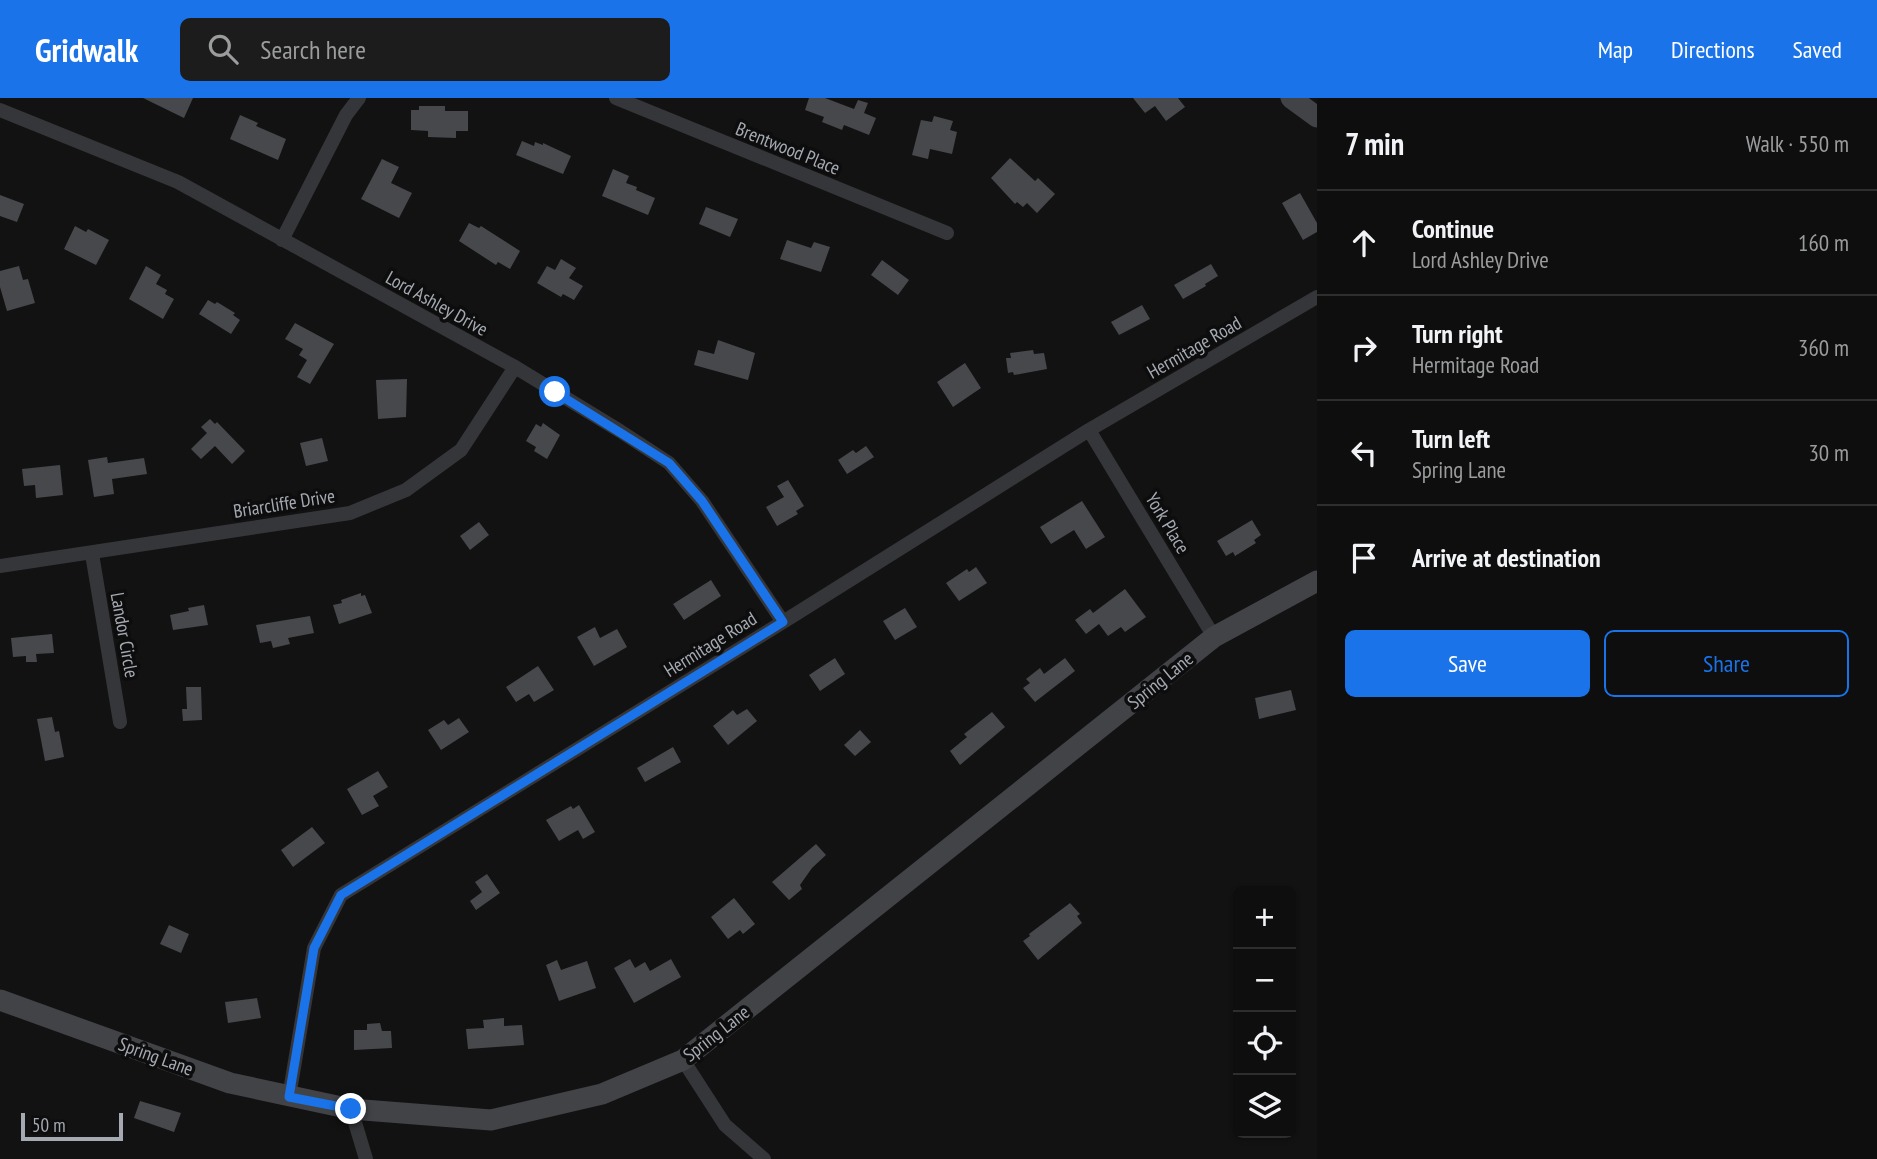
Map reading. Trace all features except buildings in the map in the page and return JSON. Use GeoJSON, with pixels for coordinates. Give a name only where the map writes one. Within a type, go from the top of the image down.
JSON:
{"type":"FeatureCollection","features":[{"type":"Feature","properties":{"kind":"street"},"geometry":{"type":"LineString","coordinates":[[282,240],[346,115],[359,98]]}},
{"type":"Feature","properties":{"kind":"street","name":"Brentwood Place"},"geometry":{"type":"LineString","coordinates":[[616,98],[947,233]]}},
{"type":"Feature","properties":{"kind":"street"},"geometry":{"type":"LineString","coordinates":[[1291,98],[1317,117]]}},
{"type":"Feature","properties":{"kind":"street","name":"Lord Ashley Drive"},"geometry":{"type":"LineString","coordinates":[[0,110],[178,183],[515,367],[669,463],[702,501],[783,622]]}},
{"type":"Feature","properties":{"kind":"street","name":"Hermitage Road"},"geometry":{"type":"LineString","coordinates":[[289,1097],[314,948],[341,895],[1089,429],[1317,297]]}},
{"type":"Feature","properties":{"kind":"street","name":"Briarcliffe Drive"},"geometry":{"type":"LineString","coordinates":[[0,566],[350,513],[406,489],[461,450],[515,367]]}},
{"type":"Feature","properties":{"kind":"street","name":"York Place"},"geometry":{"type":"LineString","coordinates":[[1089,429],[1214,637]]}},
{"type":"Feature","properties":{"kind":"street","name":"Landor Circle"},"geometry":{"type":"LineString","coordinates":[[92,554],[121,722]]}},
{"type":"Feature","properties":{"kind":"street","name":"Spring Lane"},"geometry":{"type":"LineString","coordinates":[[0,1000],[230,1083],[351,1109],[491,1120],[602,1094],[683,1060],[1214,637],[1317,581]]}},
{"type":"Feature","properties":{"kind":"street"},"geometry":{"type":"LineString","coordinates":[[683,1060],[725,1125],[764,1159]]}},
{"type":"Feature","properties":{"kind":"street"},"geometry":{"type":"LineString","coordinates":[[351,1109],[366,1159]]}},
{"type":"Feature","properties":{"kind":"route"},"geometry":{"type":"LineString","coordinates":[[351,1109],[289,1097],[314,948],[341,895],[783,622],[702,501],[669,463],[555,392]]}}]}
